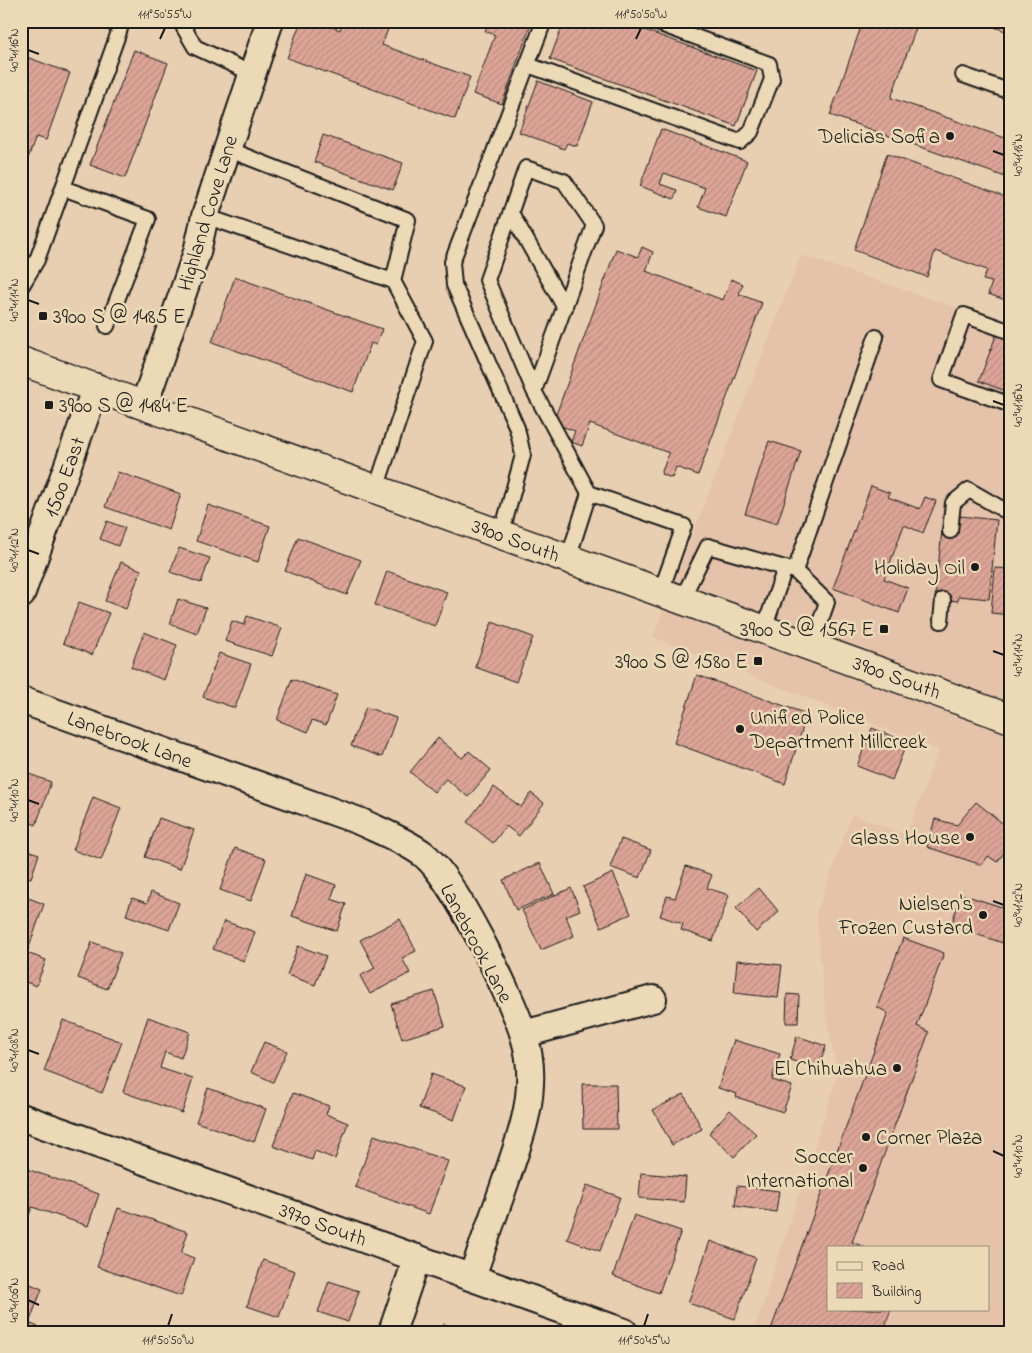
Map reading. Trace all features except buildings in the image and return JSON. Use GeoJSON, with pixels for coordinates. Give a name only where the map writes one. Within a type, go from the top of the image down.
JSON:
{"type":"FeatureCollection","features":[{"type":"Feature","properties":{"kind":"main road","name":"3900 South"},"geometry":{"type":"LineString","coordinates":[[21,361],[1011,719]]}},
{"type":"Feature","properties":{"kind":"street","name":"Highland Cove Lane"},"geometry":{"type":"LineString","coordinates":[[144,405],[198,252],[205,216],[251,73],[270,21]]}},
{"type":"Feature","properties":{"kind":"street","name":"1500 East"},"geometry":{"type":"LineString","coordinates":[[21,595],[96,387]]}},
{"type":"Feature","properties":{"kind":"street","name":"Lanebrook Lane"},"geometry":{"type":"LineString","coordinates":[[21,700],[359,822],[392,836],[424,855],[450,886],[473,927],[524,1034],[530,1059],[530,1086],[526,1115],[519,1143],[472,1276]]}},
{"type":"Feature","properties":{"kind":"street"},"geometry":{"type":"LineString","coordinates":[[524,1034],[653,999]]}},
{"type":"Feature","properties":{"kind":"street","name":"3970 South"},"geometry":{"type":"LineString","coordinates":[[21,1117],[472,1276],[624,1332]]}},
{"type":"Feature","properties":{"kind":"street"},"geometry":{"type":"LineString","coordinates":[[392,1332],[418,1258]]}},
{"type":"Feature","properties":{"kind":"lane"},"geometry":{"type":"LineString","coordinates":[[21,287],[37,260],[121,26],[108,21]]}},
{"type":"Feature","properties":{"kind":"lane"},"geometry":{"type":"LineString","coordinates":[[180,21],[195,47],[251,73]]}},
{"type":"Feature","properties":{"kind":"lane"},"geometry":{"type":"LineString","coordinates":[[501,535],[523,456],[517,428],[454,285],[452,262],[544,21]]}},
{"type":"Feature","properties":{"kind":"lane"},"geometry":{"type":"LineString","coordinates":[[528,65],[740,142],[751,132],[772,79],[769,64],[652,21]]}},
{"type":"Feature","properties":{"kind":"lane"},"geometry":{"type":"LineString","coordinates":[[962,75],[1011,92]]}},
{"type":"Feature","properties":{"kind":"lane"},"geometry":{"type":"LineString","coordinates":[[227,149],[408,220],[392,281]]}},
{"type":"Feature","properties":{"kind":"lane"},"geometry":{"type":"LineString","coordinates":[[534,391],[594,226],[564,181],[526,168],[487,280],[534,391],[589,493],[684,526],[672,595]]}},
{"type":"Feature","properties":{"kind":"lane"},"geometry":{"type":"LineString","coordinates":[[63,188],[148,219],[107,326]]}},
{"type":"Feature","properties":{"kind":"lane"},"geometry":{"type":"LineString","coordinates":[[511,213],[565,308]]}},
{"type":"Feature","properties":{"kind":"lane"},"geometry":{"type":"LineString","coordinates":[[205,216],[392,281],[425,341],[376,489]]}},
{"type":"Feature","properties":{"kind":"lane"},"geometry":{"type":"LineString","coordinates":[[1011,332],[964,315],[941,380],[1011,405]]}},
{"type":"Feature","properties":{"kind":"lane"},"geometry":{"type":"LineString","coordinates":[[764,629],[790,570],[876,337]]}},
{"type":"Feature","properties":{"kind":"lane"},"geometry":{"type":"LineString","coordinates":[[950,531],[953,503],[969,490],[1011,514]]}},
{"type":"Feature","properties":{"kind":"lane"},"geometry":{"type":"LineString","coordinates":[[568,559],[589,493]]}},
{"type":"Feature","properties":{"kind":"lane"},"geometry":{"type":"LineString","coordinates":[[672,595],[708,546],[790,570],[827,602],[812,646]]}},
{"type":"Feature","properties":{"kind":"lane"},"geometry":{"type":"LineString","coordinates":[[942,621],[943,600]]}},
{"type":"Feature","properties":{"kind":"shaded area"},"geometry":{"type":"Polygon","coordinates":[[[801,255],[1011,326],[1011,1332],[754,1332],[838,1074],[826,1016],[816,914],[852,814],[906,835],[939,750],[653,637],[801,255]]]}},
{"type":"Feature","properties":{"kind":"place","name":"Delicias Sofia"},"geometry":{"type":"Point","coordinates":[950,136]}},
{"type":"Feature","properties":{"kind":"place","name":"3900 S @ 1485 E"},"geometry":{"type":"Point","coordinates":[43,316]}},
{"type":"Feature","properties":{"kind":"place","name":"3900 S @ 1484 E"},"geometry":{"type":"Point","coordinates":[49,405]}},
{"type":"Feature","properties":{"kind":"place","name":"Holiday Oil"},"geometry":{"type":"Point","coordinates":[975,567]}},
{"type":"Feature","properties":{"kind":"place","name":"3900 S @ 1567 E"},"geometry":{"type":"Point","coordinates":[884,629]}},
{"type":"Feature","properties":{"kind":"place","name":"3900 S @ 1580 E"},"geometry":{"type":"Point","coordinates":[758,661]}},
{"type":"Feature","properties":{"kind":"place","name":"Unified Police Department Millcreek"},"geometry":{"type":"Point","coordinates":[740,729]}},
{"type":"Feature","properties":{"kind":"place","name":"Glass House"},"geometry":{"type":"Point","coordinates":[970,837]}},
{"type":"Feature","properties":{"kind":"place","name":"Nielsen's Frozen Custard"},"geometry":{"type":"Point","coordinates":[983,915]}},
{"type":"Feature","properties":{"kind":"place","name":"El Chihuahua"},"geometry":{"type":"Point","coordinates":[897,1068]}},
{"type":"Feature","properties":{"kind":"place","name":"Corner Plaza"},"geometry":{"type":"Point","coordinates":[866,1137]}},
{"type":"Feature","properties":{"kind":"place","name":"Soccer International"},"geometry":{"type":"Point","coordinates":[863,1168]}}]}
